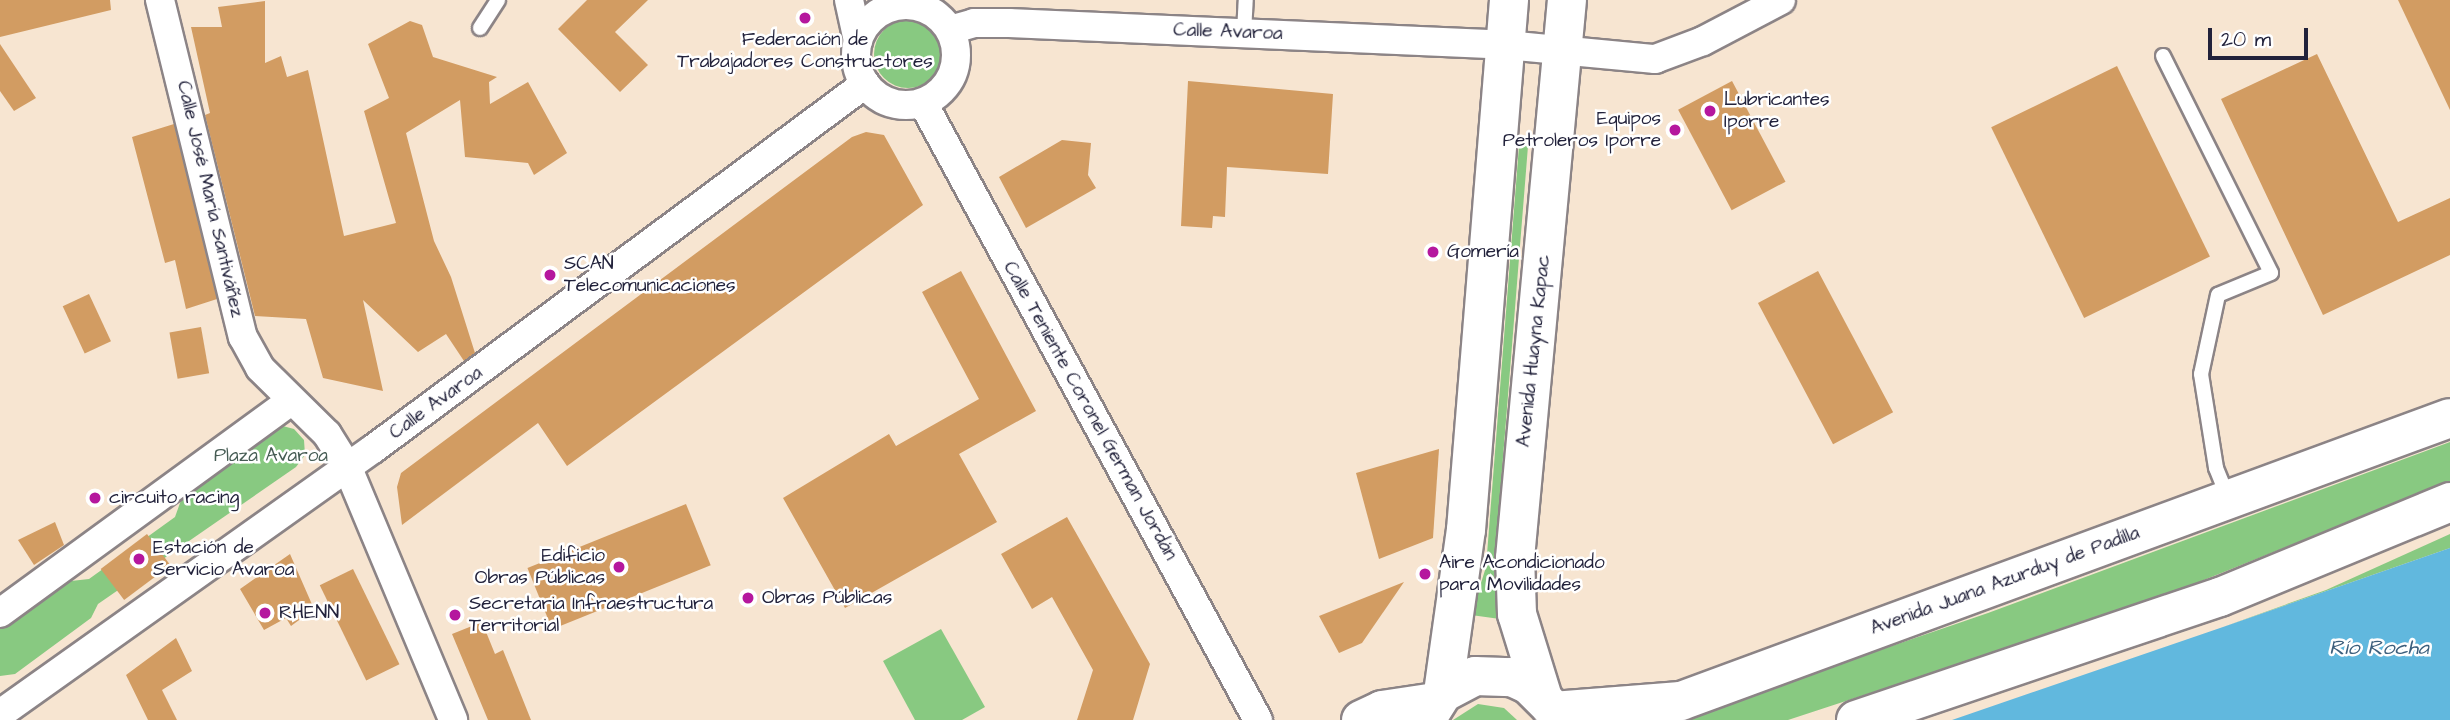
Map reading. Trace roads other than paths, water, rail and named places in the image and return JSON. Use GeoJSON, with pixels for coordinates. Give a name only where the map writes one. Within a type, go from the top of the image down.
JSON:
{"type":"FeatureCollection","features":[{"type":"Feature","properties":{"kind":"main road"},"geometry":{"type":"LineString","coordinates":[[1434,705],[1466,530],[1509,0]]}},
{"type":"Feature","properties":{"kind":"main road","name":"Avenida Huayna Kapac"},"geometry":{"type":"LineString","coordinates":[[1550,710],[1517,614],[1515,558],[1567,0]]}},
{"type":"Feature","properties":{"kind":"main road","name":"Avenida Juana Azurduy de Padilla"},"geometry":{"type":"LineString","coordinates":[[1550,710],[1681,701],[2450,418]]}},
{"type":"Feature","properties":{"kind":"main road"},"geometry":{"type":"LineString","coordinates":[[1856,720],[2220,597],[2450,502]]}},
{"type":"Feature","properties":{"kind":"main road"},"geometry":{"type":"LineString","coordinates":[[1361,720],[1382,710],[1434,705],[1458,682],[1494,674],[1529,685],[1550,710]]}},
{"type":"Feature","properties":{"kind":"street","name":"Calle José María Santiváñez"},"geometry":{"type":"LineString","coordinates":[[160,0],[243,337],[260,368],[327,434],[347,466],[453,720]]}},
{"type":"Feature","properties":{"kind":"street"},"geometry":{"type":"LineString","coordinates":[[849,0],[858,41],[859,70],[865,83],[890,102],[923,103],[947,86],[954,73],[956,44],[950,30],[930,10],[899,2],[874,16],[858,41]]}},
{"type":"Feature","properties":{"kind":"street","name":"Calle Avaroa"},"geometry":{"type":"LineString","coordinates":[[950,30],[974,23],[1009,23],[1506,45],[1655,59],[1703,41],[1781,0]]}},
{"type":"Feature","properties":{"kind":"street","name":"Calle Avaroa"},"geometry":{"type":"LineString","coordinates":[[0,714],[347,466],[865,83]]}},
{"type":"Feature","properties":{"kind":"street","name":"Calle Teniente Coronel German Jordán"},"geometry":{"type":"LineString","coordinates":[[923,103],[1258,720]]}},
{"type":"Feature","properties":{"kind":"street"},"geometry":{"type":"LineString","coordinates":[[0,612],[292,401]]}},
{"type":"Feature","properties":{"kind":"lane"},"geometry":{"type":"LineString","coordinates":[[480,28],[498,0]]}},
{"type":"Feature","properties":{"kind":"lane"},"geometry":{"type":"LineString","coordinates":[[1244,33],[1246,0]]}},
{"type":"Feature","properties":{"kind":"lane"},"geometry":{"type":"LineString","coordinates":[[2163,56],[2271,273],[2218,295],[2201,374],[2216,468],[2228,499]]}},
{"type":"Feature","properties":{"kind":"water","name":"Río Rocha"},"geometry":{"type":"Polygon","coordinates":[[[2450,548],[2450,720],[1952,720],[2223,627],[2450,548]]]}},
{"type":"Feature","properties":{"kind":"place","name":"Federación de Trabajadores Constructores"},"geometry":{"type":"Point","coordinates":[805,18]}},
{"type":"Feature","properties":{"kind":"place","name":"Lubricantes Iporre"},"geometry":{"type":"Point","coordinates":[1710,111]}},
{"type":"Feature","properties":{"kind":"place","name":"Equipos Petroleros Iporre"},"geometry":{"type":"Point","coordinates":[1675,130]}},
{"type":"Feature","properties":{"kind":"place","name":"Gomería"},"geometry":{"type":"Point","coordinates":[1433,252]}},
{"type":"Feature","properties":{"kind":"place","name":"SCAN Telecomunicaciones"},"geometry":{"type":"Point","coordinates":[550,275]}},
{"type":"Feature","properties":{"kind":"place","name":"circuito racing"},"geometry":{"type":"Point","coordinates":[95,498]}},
{"type":"Feature","properties":{"kind":"place","name":"Estación de Servicio Avaroa"},"geometry":{"type":"Point","coordinates":[139,559]}},
{"type":"Feature","properties":{"kind":"place","name":"Edificio Obras Públicas"},"geometry":{"type":"Point","coordinates":[619,567]}},
{"type":"Feature","properties":{"kind":"place","name":"Aire Acondicionado para Movilidades"},"geometry":{"type":"Point","coordinates":[1425,574]}},
{"type":"Feature","properties":{"kind":"place","name":"Obras Públicas"},"geometry":{"type":"Point","coordinates":[748,598]}},
{"type":"Feature","properties":{"kind":"place","name":"RHENN"},"geometry":{"type":"Point","coordinates":[265,613]}},
{"type":"Feature","properties":{"kind":"place","name":"Secretaria Infraestructura Territorial"},"geometry":{"type":"Point","coordinates":[455,615]}},
{"type":"Feature","properties":{"kind":"park label","name":"Plaza Avaroa"},"geometry":{"type":"Point","coordinates":[271,456]}}]}
